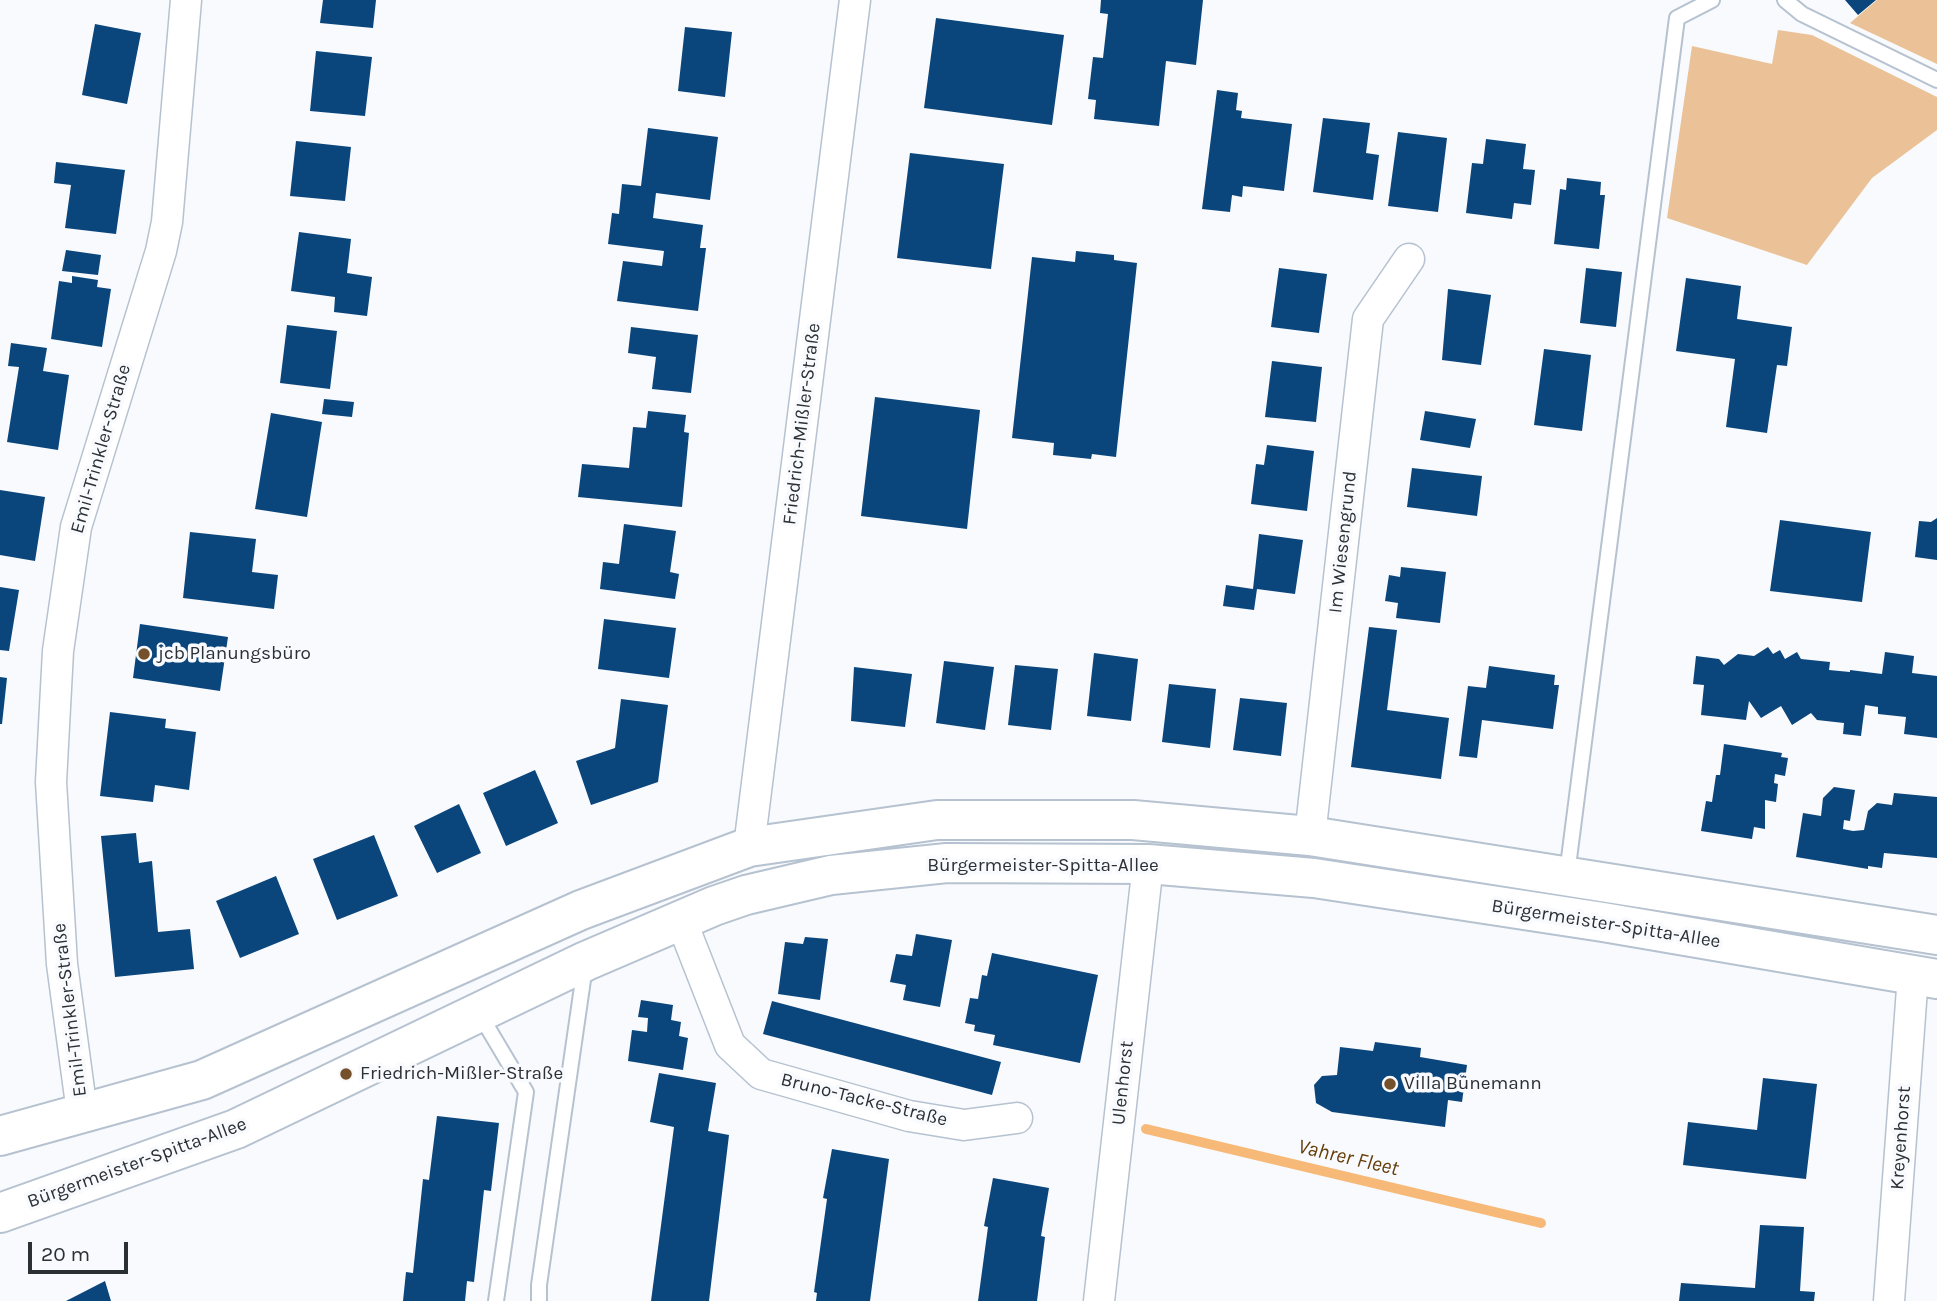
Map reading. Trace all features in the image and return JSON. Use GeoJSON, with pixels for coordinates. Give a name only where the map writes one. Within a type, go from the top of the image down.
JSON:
{"type":"FeatureCollection","features":[{"type":"Feature","properties":{"kind":"main road"},"geometry":{"type":"LineString","coordinates":[[0,1136],[202,1080],[581,910],[749,848],[937,820],[1133,820],[1310,836],[1567,874],[1937,935]]}},
{"type":"Feature","properties":{"kind":"main road","name":"Bürgermeister-Spitta-Allee"},"geometry":{"type":"LineString","coordinates":[[0,1213],[236,1129],[586,961],[681,920],[746,895],[831,875],[947,863],[1148,864],[1314,878],[1603,922],[1925,977]]}},
{"type":"Feature","properties":{"kind":"street","name":"Emil-Trinkler-Straße"},"geometry":{"type":"LineString","coordinates":[[82,1112],[62,964],[51,782],[58,651],[76,527],[157,263],[167,222],[186,0]]}},
{"type":"Feature","properties":{"kind":"street","name":"Friedrich-Mißler-Straße"},"geometry":{"type":"LineString","coordinates":[[749,848],[855,0]]}},
{"type":"Feature","properties":{"kind":"street","name":"Im Wiesengrund"},"geometry":{"type":"LineString","coordinates":[[1310,836],[1368,319],[1409,259]]}},
{"type":"Feature","properties":{"kind":"street","name":"Ulenhorst"},"geometry":{"type":"LineString","coordinates":[[1099,1301],[1148,864]]}},
{"type":"Feature","properties":{"kind":"street","name":"Bruno-Tacke-Straße"},"geometry":{"type":"LineString","coordinates":[[681,920],[730,1045],[761,1074],[909,1116],[964,1125],[1017,1118]]}},
{"type":"Feature","properties":{"kind":"street","name":"Kreyenhorst"},"geometry":{"type":"LineString","coordinates":[[1889,1301],[1925,977]]}},
{"type":"Feature","properties":{"kind":"lane"},"geometry":{"type":"LineString","coordinates":[[1567,874],[1677,18],[1712,0]]}},
{"type":"Feature","properties":{"kind":"lane"},"geometry":{"type":"LineString","coordinates":[[1785,0],[1802,14],[1937,80]]}},
{"type":"Feature","properties":{"kind":"lane"},"geometry":{"type":"LineString","coordinates":[[539,1301],[539,1285],[586,961]]}},
{"type":"Feature","properties":{"kind":"lane"},"geometry":{"type":"LineString","coordinates":[[478,1012],[526,1092],[496,1301]]}},
{"type":"Feature","properties":{"kind":"shaded area"},"geometry":{"type":"Polygon","coordinates":[[[1877,0],[1937,0],[1937,64],[1850,23],[1877,0]]]}},
{"type":"Feature","properties":{"kind":"shaded area"},"geometry":{"type":"Polygon","coordinates":[[[1778,30],[1812,35],[1937,97],[1937,130],[1872,178],[1807,265],[1667,218],[1692,46],[1772,64],[1778,30]]]}},
{"type":"Feature","properties":{"kind":"building"},"geometry":{"type":"Polygon","coordinates":[[[323,0],[376,0],[373,28],[320,23],[323,0]]]}},
{"type":"Feature","properties":{"kind":"building"},"geometry":{"type":"Polygon","coordinates":[[[1101,0],[1203,0],[1196,65],[1166,61],[1159,126],[1094,119],[1096,100],[1088,99],[1093,57],[1103,58],[1108,14],[1100,13],[1101,0]]]}},
{"type":"Feature","properties":{"kind":"building"},"geometry":{"type":"Polygon","coordinates":[[[1845,0],[1876,0],[1858,15],[1845,0]]]}},
{"type":"Feature","properties":{"kind":"building"},"geometry":{"type":"Polygon","coordinates":[[[936,18],[1064,35],[1052,125],[924,108],[936,18]]]}},
{"type":"Feature","properties":{"kind":"building"},"geometry":{"type":"Polygon","coordinates":[[[95,24],[141,33],[127,104],[82,95],[95,24]]]}},
{"type":"Feature","properties":{"kind":"building"},"geometry":{"type":"Polygon","coordinates":[[[685,27],[732,32],[725,97],[678,91],[685,27]]]}},
{"type":"Feature","properties":{"kind":"building"},"geometry":{"type":"Polygon","coordinates":[[[316,51],[372,57],[365,116],[310,111],[316,51]]]}},
{"type":"Feature","properties":{"kind":"building"},"geometry":{"type":"Polygon","coordinates":[[[1217,90],[1238,93],[1236,110],[1242,111],[1241,118],[1292,124],[1284,191],[1243,186],[1242,197],[1232,195],[1230,212],[1202,209],[1217,90]]]}},
{"type":"Feature","properties":{"kind":"building"},"geometry":{"type":"Polygon","coordinates":[[[1323,118],[1370,123],[1366,153],[1379,155],[1373,200],[1313,192],[1323,118]]]}},
{"type":"Feature","properties":{"kind":"building"},"geometry":{"type":"Polygon","coordinates":[[[648,128],[718,137],[710,200],[656,193],[653,218],[703,225],[700,248],[706,248],[698,311],[617,301],[623,261],[662,266],[664,251],[608,244],[612,213],[619,214],[622,184],[641,186],[648,128]]]}},
{"type":"Feature","properties":{"kind":"building"},"geometry":{"type":"Polygon","coordinates":[[[1398,132],[1447,138],[1438,212],[1388,206],[1398,132]]]}},
{"type":"Feature","properties":{"kind":"building"},"geometry":{"type":"Polygon","coordinates":[[[1486,139],[1526,144],[1523,169],[1535,170],[1531,205],[1514,203],[1512,219],[1466,213],[1472,163],[1483,164],[1486,139]]]}},
{"type":"Feature","properties":{"kind":"building"},"geometry":{"type":"Polygon","coordinates":[[[296,141],[351,147],[345,201],[290,196],[296,141]]]}},
{"type":"Feature","properties":{"kind":"building"},"geometry":{"type":"Polygon","coordinates":[[[910,153],[1004,164],[991,269],[897,258],[910,153]]]}},
{"type":"Feature","properties":{"kind":"building"},"geometry":{"type":"Polygon","coordinates":[[[56,162],[125,170],[116,234],[65,228],[71,185],[54,183],[56,162]]]}},
{"type":"Feature","properties":{"kind":"building"},"geometry":{"type":"Polygon","coordinates":[[[1567,178],[1601,182],[1600,195],[1605,195],[1599,249],[1554,244],[1560,189],[1566,190],[1567,178]]]}},
{"type":"Feature","properties":{"kind":"building"},"geometry":{"type":"Polygon","coordinates":[[[299,232],[351,239],[347,273],[372,277],[367,316],[334,312],[335,297],[291,291],[299,232]]]}},
{"type":"Feature","properties":{"kind":"building"},"geometry":{"type":"Polygon","coordinates":[[[66,250],[101,255],[98,275],[62,271],[66,250]]]}},
{"type":"Feature","properties":{"kind":"building"},"geometry":{"type":"Polygon","coordinates":[[[1076,251],[1114,255],[1114,260],[1137,263],[1116,457],[1092,454],[1091,459],[1053,455],[1054,443],[1012,438],[1032,257],[1075,262],[1076,251]]]}},
{"type":"Feature","properties":{"kind":"building"},"geometry":{"type":"Polygon","coordinates":[[[1279,268],[1327,274],[1319,333],[1271,327],[1279,268]]]}},
{"type":"Feature","properties":{"kind":"building"},"geometry":{"type":"Polygon","coordinates":[[[1586,268],[1622,272],[1616,327],[1580,323],[1586,268]]]}},
{"type":"Feature","properties":{"kind":"building"},"geometry":{"type":"Polygon","coordinates":[[[72,276],[98,280],[97,287],[111,289],[102,347],[51,339],[59,281],[72,283],[72,276]]]}},
{"type":"Feature","properties":{"kind":"building"},"geometry":{"type":"Polygon","coordinates":[[[1686,278],[1741,286],[1737,319],[1792,327],[1787,366],[1777,365],[1767,433],[1726,427],[1735,359],[1676,351],[1686,278]]]}},
{"type":"Feature","properties":{"kind":"building"},"geometry":{"type":"Polygon","coordinates":[[[1448,289],[1491,295],[1481,365],[1442,360],[1448,289]]]}},
{"type":"Feature","properties":{"kind":"building"},"geometry":{"type":"Polygon","coordinates":[[[287,325],[337,331],[330,389],[280,383],[287,325]]]}},
{"type":"Feature","properties":{"kind":"building"},"geometry":{"type":"Polygon","coordinates":[[[631,327],[698,335],[691,393],[652,389],[656,357],[628,353],[631,327]]]}},
{"type":"Feature","properties":{"kind":"building"},"geometry":{"type":"Polygon","coordinates":[[[11,343],[47,348],[43,371],[69,375],[58,450],[7,442],[19,367],[8,366],[11,343]]]}},
{"type":"Feature","properties":{"kind":"building"},"geometry":{"type":"Polygon","coordinates":[[[1544,349],[1591,355],[1582,431],[1534,425],[1544,349]]]}},
{"type":"Feature","properties":{"kind":"building"},"geometry":{"type":"Polygon","coordinates":[[[1272,361],[1322,367],[1316,422],[1265,417],[1272,361]]]}},
{"type":"Feature","properties":{"kind":"building"},"geometry":{"type":"Polygon","coordinates":[[[875,397],[980,410],[967,529],[861,516],[875,397]]]}},
{"type":"Feature","properties":{"kind":"building"},"geometry":{"type":"Polygon","coordinates":[[[324,399],[354,402],[352,417],[322,414],[324,399]]]}},
{"type":"Feature","properties":{"kind":"building"},"geometry":{"type":"Polygon","coordinates":[[[648,411],[686,415],[684,432],[689,433],[682,507],[578,497],[582,464],[629,468],[633,427],[646,428],[648,411]]]}},
{"type":"Feature","properties":{"kind":"building"},"geometry":{"type":"Polygon","coordinates":[[[1425,411],[1476,419],[1470,448],[1420,440],[1425,411]]]}},
{"type":"Feature","properties":{"kind":"building"},"geometry":{"type":"Polygon","coordinates":[[[271,413],[322,422],[307,517],[255,509],[271,413]]]}},
{"type":"Feature","properties":{"kind":"building"},"geometry":{"type":"Polygon","coordinates":[[[1267,445],[1314,451],[1307,511],[1251,504],[1256,464],[1264,465],[1267,445]]]}},
{"type":"Feature","properties":{"kind":"building"},"geometry":{"type":"Polygon","coordinates":[[[1412,468],[1482,476],[1477,516],[1407,507],[1412,468]]]}},
{"type":"Feature","properties":{"kind":"building"},"geometry":{"type":"Polygon","coordinates":[[[0,490],[45,497],[35,561],[0,555],[0,490]]]}},
{"type":"Feature","properties":{"kind":"building"},"geometry":{"type":"Polygon","coordinates":[[[1937,518],[1937,560],[1915,557],[1919,521],[1931,522],[1937,518]]]}},
{"type":"Feature","properties":{"kind":"building"},"geometry":{"type":"Polygon","coordinates":[[[1780,520],[1871,532],[1862,602],[1770,591],[1780,520]]]}},
{"type":"Feature","properties":{"kind":"building"},"geometry":{"type":"Polygon","coordinates":[[[624,524],[676,531],[670,572],[679,574],[675,599],[600,589],[603,562],[619,564],[624,524]]]}},
{"type":"Feature","properties":{"kind":"building"},"geometry":{"type":"Polygon","coordinates":[[[190,532],[256,539],[252,572],[278,575],[274,609],[183,598],[190,532]]]}},
{"type":"Feature","properties":{"kind":"building"},"geometry":{"type":"Polygon","coordinates":[[[1259,534],[1303,540],[1295,594],[1257,589],[1254,610],[1223,606],[1226,585],[1253,589],[1259,534]]]}},
{"type":"Feature","properties":{"kind":"building"},"geometry":{"type":"Polygon","coordinates":[[[1401,567],[1446,572],[1440,623],[1396,618],[1398,603],[1385,601],[1389,575],[1400,577],[1401,567]]]}},
{"type":"Feature","properties":{"kind":"building"},"geometry":{"type":"Polygon","coordinates":[[[0,587],[19,590],[9,651],[0,650],[0,587]]]}},
{"type":"Feature","properties":{"kind":"building"},"geometry":{"type":"Polygon","coordinates":[[[604,619],[676,628],[669,678],[598,669],[604,619]]]}},
{"type":"Feature","properties":{"kind":"building"},"geometry":{"type":"Polygon","coordinates":[[[140,624],[228,637],[220,691],[133,678],[140,624]]]}},
{"type":"Feature","properties":{"kind":"building"},"geometry":{"type":"Polygon","coordinates":[[[1369,627],[1397,630],[1387,710],[1449,718],[1441,779],[1351,767],[1369,627]]]}},
{"type":"Feature","properties":{"kind":"building"},"geometry":{"type":"Polygon","coordinates":[[[1768,647],[1773,654],[1780,650],[1785,659],[1797,652],[1801,659],[1830,662],[1829,670],[1882,674],[1885,652],[1914,656],[1912,673],[1937,676],[1937,738],[1904,734],[1906,717],[1878,714],[1878,707],[1865,705],[1861,736],[1843,734],[1844,723],[1817,720],[1811,713],[1792,725],[1781,706],[1761,718],[1749,701],[1746,720],[1701,715],[1704,685],[1693,684],[1696,656],[1719,659],[1724,665],[1738,654],[1754,656],[1768,647]]]}},
{"type":"Feature","properties":{"kind":"building"},"geometry":{"type":"Polygon","coordinates":[[[1094,653],[1138,659],[1131,721],[1087,716],[1094,653]]]}},
{"type":"Feature","properties":{"kind":"building"},"geometry":{"type":"Polygon","coordinates":[[[944,661],[994,667],[985,730],[936,723],[944,661]]]}},
{"type":"Feature","properties":{"kind":"building"},"geometry":{"type":"Polygon","coordinates":[[[1015,665],[1058,669],[1051,730],[1008,725],[1015,665]]]}},
{"type":"Feature","properties":{"kind":"building"},"geometry":{"type":"Polygon","coordinates":[[[1489,666],[1555,675],[1554,685],[1559,685],[1553,729],[1482,720],[1477,758],[1459,756],[1468,686],[1486,688],[1489,666]]]}},
{"type":"Feature","properties":{"kind":"building"},"geometry":{"type":"Polygon","coordinates":[[[854,667],[912,674],[905,727],[851,721],[854,667]]]}},
{"type":"Feature","properties":{"kind":"building"},"geometry":{"type":"Polygon","coordinates":[[[0,677],[7,678],[2,724],[0,724],[0,677]]]}},
{"type":"Feature","properties":{"kind":"building"},"geometry":{"type":"Polygon","coordinates":[[[1169,684],[1216,689],[1210,748],[1162,742],[1169,684]]]}},
{"type":"Feature","properties":{"kind":"building"},"geometry":{"type":"Polygon","coordinates":[[[1240,698],[1287,703],[1281,756],[1233,750],[1240,698]]]}},
{"type":"Feature","properties":{"kind":"building"},"geometry":{"type":"Polygon","coordinates":[[[621,699],[668,705],[658,782],[591,805],[576,761],[615,748],[621,699]]]}},
{"type":"Feature","properties":{"kind":"building"},"geometry":{"type":"Polygon","coordinates":[[[110,712],[166,719],[165,728],[196,732],[189,790],[155,785],[153,802],[100,796],[110,712]]]}},
{"type":"Feature","properties":{"kind":"building"},"geometry":{"type":"Polygon","coordinates":[[[1724,744],[1782,753],[1781,757],[1788,758],[1785,776],[1775,774],[1774,783],[1778,784],[1776,802],[1765,800],[1765,829],[1754,827],[1752,839],[1701,831],[1706,801],[1712,802],[1716,775],[1720,775],[1724,744]]]}},
{"type":"Feature","properties":{"kind":"building"},"geometry":{"type":"Polygon","coordinates":[[[535,770],[558,823],[506,846],[483,793],[535,770]]]}},
{"type":"Feature","properties":{"kind":"building"},"geometry":{"type":"Polygon","coordinates":[[[1834,787],[1855,790],[1850,821],[1844,820],[1843,829],[1853,831],[1864,830],[1868,811],[1877,803],[1892,805],[1894,793],[1937,797],[1937,858],[1884,853],[1882,868],[1868,866],[1868,869],[1796,857],[1803,813],[1821,816],[1823,798],[1834,787]]]}},
{"type":"Feature","properties":{"kind":"building"},"geometry":{"type":"Polygon","coordinates":[[[459,804],[481,853],[437,873],[414,826],[459,804]]]}},
{"type":"Feature","properties":{"kind":"building"},"geometry":{"type":"Polygon","coordinates":[[[136,833],[139,863],[152,861],[158,932],[190,929],[194,969],[115,977],[101,836],[136,833]]]}},
{"type":"Feature","properties":{"kind":"building"},"geometry":{"type":"Polygon","coordinates":[[[374,835],[398,896],[337,920],[313,859],[374,835]]]}},
{"type":"Feature","properties":{"kind":"building"},"geometry":{"type":"Polygon","coordinates":[[[276,876],[299,934],[240,958],[216,901],[276,876]]]}},
{"type":"Feature","properties":{"kind":"building"},"geometry":{"type":"Polygon","coordinates":[[[916,934],[952,940],[940,1007],[903,1000],[906,985],[890,982],[896,954],[912,956],[916,934]]]}},
{"type":"Feature","properties":{"kind":"building"},"geometry":{"type":"Polygon","coordinates":[[[805,937],[828,939],[820,1000],[778,994],[785,942],[803,944],[805,937]]]}},
{"type":"Feature","properties":{"kind":"building"},"geometry":{"type":"Polygon","coordinates":[[[992,953],[1098,975],[1080,1063],[993,1045],[995,1035],[974,1031],[975,1025],[965,1023],[970,998],[978,999],[982,975],[987,976],[992,953]]]}},
{"type":"Feature","properties":{"kind":"building"},"geometry":{"type":"Polygon","coordinates":[[[641,1000],[673,1005],[671,1020],[681,1022],[679,1036],[688,1038],[683,1070],[628,1061],[632,1030],[647,1032],[648,1018],[638,1017],[641,1000]]]}},
{"type":"Feature","properties":{"kind":"building"},"geometry":{"type":"Polygon","coordinates":[[[772,1001],[1001,1062],[992,1095],[763,1034],[772,1001]]]}},
{"type":"Feature","properties":{"kind":"building","name":"Villa Bünemann"},"geometry":{"type":"Polygon","coordinates":[[[1375,1042],[1421,1048],[1420,1057],[1467,1065],[1462,1102],[1448,1100],[1445,1127],[1332,1112],[1316,1103],[1314,1085],[1322,1076],[1337,1075],[1340,1047],[1373,1051],[1375,1042]]]}},
{"type":"Feature","properties":{"kind":"building"},"geometry":{"type":"Polygon","coordinates":[[[659,1073],[716,1083],[708,1131],[729,1135],[709,1301],[651,1301],[674,1127],[650,1122],[659,1073]]]}},
{"type":"Feature","properties":{"kind":"building"},"geometry":{"type":"Polygon","coordinates":[[[1763,1078],[1817,1084],[1806,1179],[1683,1165],[1688,1122],[1757,1130],[1763,1078]]]}},
{"type":"Feature","properties":{"kind":"building"},"geometry":{"type":"Polygon","coordinates":[[[437,1116],[499,1123],[491,1191],[484,1190],[474,1282],[467,1281],[465,1301],[403,1301],[406,1272],[413,1273],[423,1179],[429,1180],[437,1116]]]}},
{"type":"Feature","properties":{"kind":"building"},"geometry":{"type":"Polygon","coordinates":[[[832,1149],[889,1159],[870,1301],[816,1301],[817,1293],[814,1292],[827,1199],[823,1198],[832,1149]]]}},
{"type":"Feature","properties":{"kind":"building"},"geometry":{"type":"Polygon","coordinates":[[[993,1178],[1049,1188],[1041,1236],[1045,1237],[1037,1301],[978,1301],[988,1227],[984,1226],[993,1178]]]}},
{"type":"Feature","properties":{"kind":"building"},"geometry":{"type":"Polygon","coordinates":[[[1760,1225],[1804,1227],[1800,1291],[1815,1292],[1814,1301],[1679,1301],[1681,1283],[1755,1288],[1760,1225]]]}},
{"type":"Feature","properties":{"kind":"building"},"geometry":{"type":"Polygon","coordinates":[[[105,1281],[111,1301],[66,1301],[105,1281]]]}},
{"type":"Feature","properties":{"kind":"waterway","name":"Vahrer Fleet"},"geometry":{"type":"LineString","coordinates":[[1146,1129],[1541,1223]]}},
{"type":"Feature","properties":{"kind":"place","name":"jcb Planungsbüro"},"geometry":{"type":"Point","coordinates":[144,654]}},
{"type":"Feature","properties":{"kind":"place","name":"Friedrich-Mißler-Straße"},"geometry":{"type":"Point","coordinates":[346,1074]}},
{"type":"Feature","properties":{"kind":"place","name":"Villa Bünemann"},"geometry":{"type":"Point","coordinates":[1390,1084]}}]}
